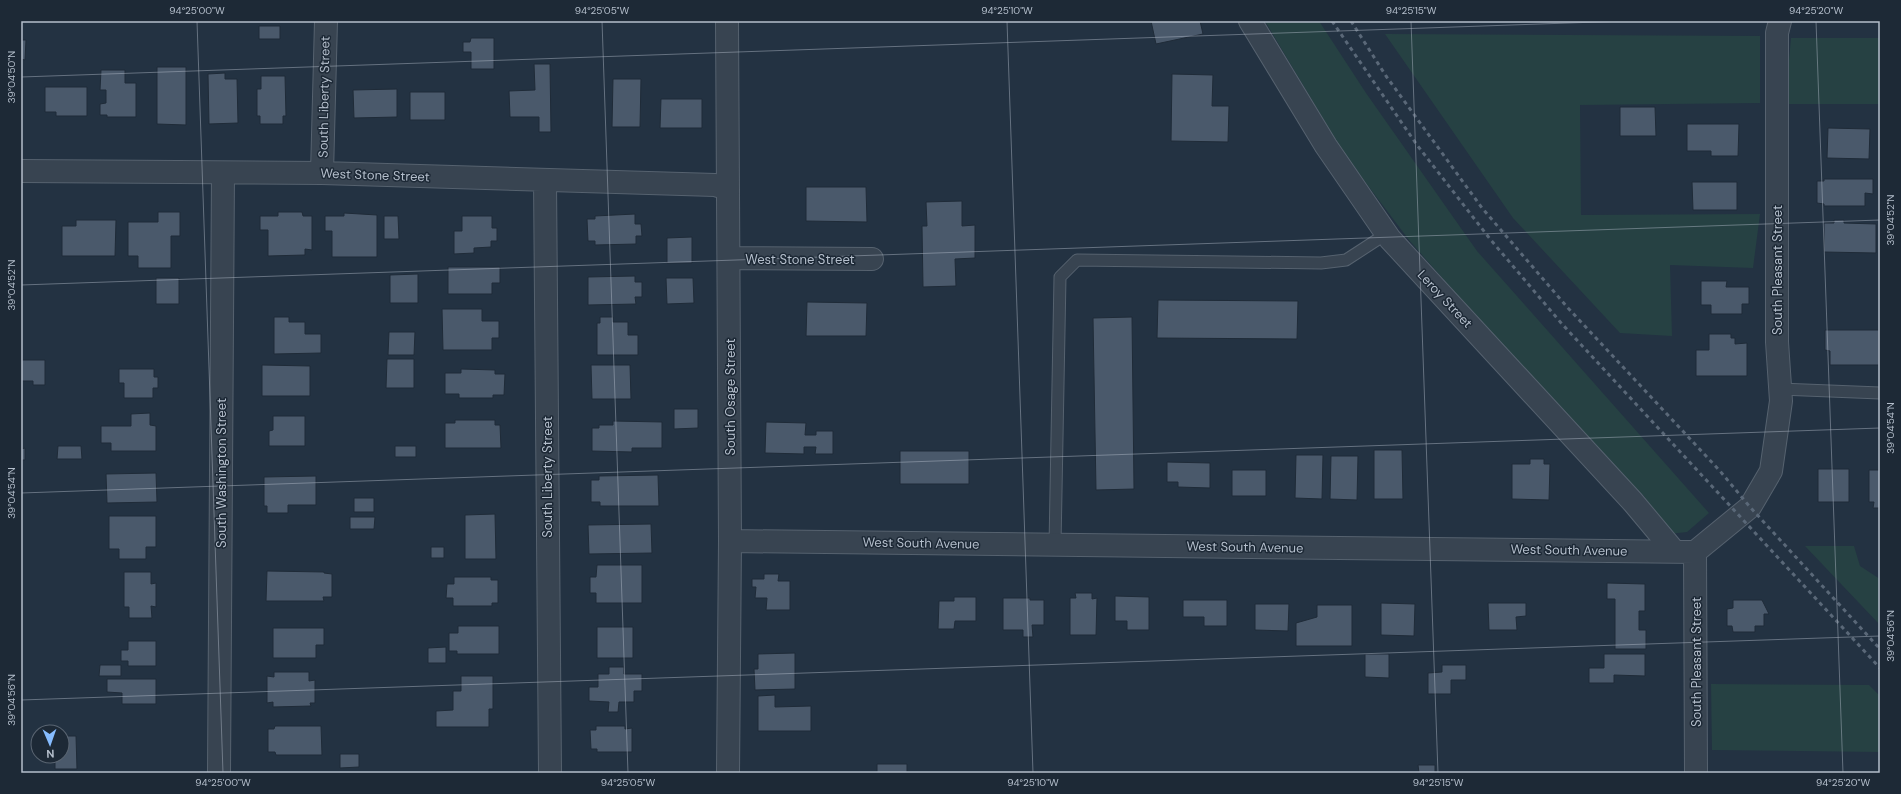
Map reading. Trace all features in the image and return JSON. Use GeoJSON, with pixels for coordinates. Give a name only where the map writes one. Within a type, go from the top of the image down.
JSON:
{"type":"FeatureCollection","features":[{"type":"Feature","properties":{"kind":"street","name":"South Liberty Street"},"geometry":{"type":"LineString","coordinates":[[322,173],[326,21]]}},
{"type":"Feature","properties":{"kind":"street","name":"South Osage Street"},"geometry":{"type":"LineString","coordinates":[[727,21],[730,541],[728,773]]}},
{"type":"Feature","properties":{"kind":"street","name":"Leroy Street"},"geometry":{"type":"LineString","coordinates":[[1250,21],[1326,146],[1386,234],[1633,502],[1685,552]]}},
{"type":"Feature","properties":{"kind":"street","name":"South Pleasant Street"},"geometry":{"type":"LineString","coordinates":[[1696,773],[1685,552],[1750,507],[1771,471],[1780,401],[1777,342],[1777,34],[1780,21]]}},
{"type":"Feature","properties":{"kind":"street","name":"West Stone Street"},"geometry":{"type":"LineString","coordinates":[[21,171],[322,173],[715,185],[728,189]]}},
{"type":"Feature","properties":{"kind":"street","name":"South Washington Street"},"geometry":{"type":"LineString","coordinates":[[219,773],[223,173]]}},
{"type":"Feature","properties":{"kind":"street","name":"South Liberty Street"},"geometry":{"type":"LineString","coordinates":[[545,181],[550,773]]}},
{"type":"Feature","properties":{"kind":"street","name":"West Stone Street"},"geometry":{"type":"LineString","coordinates":[[729,258],[872,259]]}},
{"type":"Feature","properties":{"kind":"street","name":"West South Avenue"},"geometry":{"type":"LineString","coordinates":[[730,541],[1685,552]]}},
{"type":"Feature","properties":{"kind":"lane"},"geometry":{"type":"LineString","coordinates":[[1055,544],[1060,277],[1077,260],[1321,263],[1346,260],[1386,234]]}},
{"type":"Feature","properties":{"kind":"lane"},"geometry":{"type":"LineString","coordinates":[[1780,389],[1880,393]]}},
{"type":"Feature","properties":{"kind":"green space"},"geometry":{"type":"Polygon","coordinates":[[[1265,21],[1319,21],[1366,93],[1477,251],[1709,513],[1687,532],[1669,534],[1644,496],[1623,476],[1507,352],[1409,240],[1344,154],[1265,21]]]}},
{"type":"Feature","properties":{"kind":"green space"},"geometry":{"type":"Polygon","coordinates":[[[1385,34],[1760,36],[1760,103],[1580,105],[1581,215],[1760,214],[1753,268],[1670,265],[1672,336],[1620,333],[1513,218],[1385,34]]]}},
{"type":"Feature","properties":{"kind":"green space"},"geometry":{"type":"Polygon","coordinates":[[[1791,38],[1880,38],[1880,104],[1785,104],[1791,38]]]}},
{"type":"Feature","properties":{"kind":"green space"},"geometry":{"type":"Polygon","coordinates":[[[1805,546],[1854,546],[1860,566],[1880,579],[1880,625],[1805,546]]]}},
{"type":"Feature","properties":{"kind":"green space"},"geometry":{"type":"Polygon","coordinates":[[[1711,684],[1869,685],[1880,696],[1880,752],[1712,750],[1711,684]]]}},
{"type":"Feature","properties":{"kind":"building"},"geometry":{"type":"Polygon","coordinates":[[[1151,21],[1200,21],[1203,34],[1156,44],[1151,21]]]}},
{"type":"Feature","properties":{"kind":"building"},"geometry":{"type":"Polygon","coordinates":[[[259,26],[280,26],[280,39],[259,39],[259,26]]]}},
{"type":"Feature","properties":{"kind":"building"},"geometry":{"type":"Polygon","coordinates":[[[471,38],[494,38],[494,69],[471,69],[471,52],[463,52],[463,42],[470,42],[471,38]]]}},
{"type":"Feature","properties":{"kind":"building"},"geometry":{"type":"Polygon","coordinates":[[[21,40],[26,40],[25,60],[21,59],[21,40]]]}},
{"type":"Feature","properties":{"kind":"building"},"geometry":{"type":"Polygon","coordinates":[[[534,64],[550,64],[551,132],[539,132],[539,117],[510,117],[509,91],[535,90],[534,64]]]}},
{"type":"Feature","properties":{"kind":"building"},"geometry":{"type":"Polygon","coordinates":[[[157,67],[186,67],[186,125],[157,124],[157,67]]]}},
{"type":"Feature","properties":{"kind":"building"},"geometry":{"type":"Polygon","coordinates":[[[101,70],[125,70],[125,83],[136,83],[136,117],[107,117],[107,115],[100,115],[100,104],[106,103],[106,90],[100,90],[101,70]]]}},
{"type":"Feature","properties":{"kind":"building"},"geometry":{"type":"Polygon","coordinates":[[[225,73],[225,79],[237,79],[238,123],[209,124],[208,74],[225,73]]]}},
{"type":"Feature","properties":{"kind":"building"},"geometry":{"type":"Polygon","coordinates":[[[1172,74],[1213,75],[1212,106],[1229,106],[1228,142],[1171,141],[1172,74]]]}},
{"type":"Feature","properties":{"kind":"building"},"geometry":{"type":"Polygon","coordinates":[[[261,76],[285,76],[286,116],[283,116],[283,124],[260,124],[260,116],[257,116],[257,89],[261,89],[261,76]]]}},
{"type":"Feature","properties":{"kind":"building"},"geometry":{"type":"Polygon","coordinates":[[[613,79],[641,79],[640,127],[612,127],[613,79]]]}},
{"type":"Feature","properties":{"kind":"building"},"geometry":{"type":"Polygon","coordinates":[[[45,87],[87,87],[87,116],[56,116],[56,112],[45,112],[45,87]]]}},
{"type":"Feature","properties":{"kind":"building"},"geometry":{"type":"Polygon","coordinates":[[[397,89],[397,117],[354,118],[353,90],[397,89]]]}},
{"type":"Feature","properties":{"kind":"building"},"geometry":{"type":"Polygon","coordinates":[[[410,92],[445,92],[445,120],[410,120],[410,92]]]}},
{"type":"Feature","properties":{"kind":"building"},"geometry":{"type":"Polygon","coordinates":[[[661,99],[702,99],[702,128],[660,128],[661,99]]]}},
{"type":"Feature","properties":{"kind":"building"},"geometry":{"type":"Polygon","coordinates":[[[1620,107],[1655,107],[1656,136],[1620,136],[1620,107]]]}},
{"type":"Feature","properties":{"kind":"building"},"geometry":{"type":"Polygon","coordinates":[[[1687,124],[1739,124],[1738,156],[1711,156],[1711,151],[1687,151],[1687,124]]]}},
{"type":"Feature","properties":{"kind":"building"},"geometry":{"type":"Polygon","coordinates":[[[1828,128],[1870,129],[1869,159],[1827,158],[1828,128]]]}},
{"type":"Feature","properties":{"kind":"building"},"geometry":{"type":"Polygon","coordinates":[[[1824,179],[1873,179],[1873,194],[1865,193],[1865,206],[1824,206],[1824,204],[1817,203],[1817,181],[1824,181],[1824,179]]]}},
{"type":"Feature","properties":{"kind":"building"},"geometry":{"type":"Polygon","coordinates":[[[1692,182],[1737,182],[1737,210],[1693,210],[1692,182]]]}},
{"type":"Feature","properties":{"kind":"building"},"geometry":{"type":"Polygon","coordinates":[[[806,187],[866,187],[867,222],[806,221],[806,187]]]}},
{"type":"Feature","properties":{"kind":"building"},"geometry":{"type":"Polygon","coordinates":[[[962,201],[962,226],[975,225],[975,258],[955,259],[956,286],[923,287],[922,226],[927,226],[926,202],[962,201]]]}},
{"type":"Feature","properties":{"kind":"building"},"geometry":{"type":"Polygon","coordinates":[[[158,212],[180,212],[180,236],[171,236],[171,268],[138,268],[138,256],[128,256],[128,222],[158,222],[158,212]]]}},
{"type":"Feature","properties":{"kind":"building"},"geometry":{"type":"Polygon","coordinates":[[[278,212],[302,212],[303,216],[312,216],[312,250],[305,249],[305,255],[268,256],[268,230],[260,230],[260,216],[278,216],[278,212]]]}},
{"type":"Feature","properties":{"kind":"building"},"geometry":{"type":"Polygon","coordinates":[[[344,213],[377,215],[377,257],[332,257],[332,231],[325,231],[325,216],[344,216],[344,213]]]}},
{"type":"Feature","properties":{"kind":"building"},"geometry":{"type":"Polygon","coordinates":[[[635,214],[635,224],[641,224],[642,236],[636,236],[636,244],[595,245],[595,241],[588,241],[587,219],[595,219],[595,216],[635,214]]]}},
{"type":"Feature","properties":{"kind":"building"},"geometry":{"type":"Polygon","coordinates":[[[384,216],[398,216],[399,239],[384,239],[384,216]]]}},
{"type":"Feature","properties":{"kind":"building"},"geometry":{"type":"Polygon","coordinates":[[[462,216],[492,216],[492,228],[497,228],[497,241],[491,241],[491,247],[474,248],[474,253],[454,254],[454,231],[462,231],[462,216]]]}},
{"type":"Feature","properties":{"kind":"building"},"geometry":{"type":"Polygon","coordinates":[[[76,220],[116,220],[115,256],[62,256],[62,226],[76,226],[76,220]]]}},
{"type":"Feature","properties":{"kind":"building"},"geometry":{"type":"Polygon","coordinates":[[[1834,220],[1844,220],[1844,223],[1876,224],[1876,253],[1824,252],[1824,223],[1834,223],[1834,220]]]}},
{"type":"Feature","properties":{"kind":"building"},"geometry":{"type":"Polygon","coordinates":[[[692,237],[692,263],[667,263],[667,238],[692,237]]]}},
{"type":"Feature","properties":{"kind":"building"},"geometry":{"type":"Polygon","coordinates":[[[448,267],[500,267],[500,283],[492,283],[492,294],[448,294],[448,267]]]}},
{"type":"Feature","properties":{"kind":"building"},"geometry":{"type":"Polygon","coordinates":[[[418,274],[418,303],[390,303],[390,275],[418,274]]]}},
{"type":"Feature","properties":{"kind":"building"},"geometry":{"type":"Polygon","coordinates":[[[635,276],[635,282],[642,282],[642,297],[635,297],[636,304],[588,305],[588,277],[635,276]]]}},
{"type":"Feature","properties":{"kind":"building"},"geometry":{"type":"Polygon","coordinates":[[[156,278],[179,278],[179,304],[156,304],[156,278]]]}},
{"type":"Feature","properties":{"kind":"building"},"geometry":{"type":"Polygon","coordinates":[[[666,278],[693,278],[694,303],[667,304],[666,278]]]}},
{"type":"Feature","properties":{"kind":"building"},"geometry":{"type":"Polygon","coordinates":[[[1701,281],[1727,281],[1726,287],[1749,287],[1749,304],[1742,304],[1742,314],[1711,314],[1711,305],[1701,305],[1701,281]]]}},
{"type":"Feature","properties":{"kind":"building"},"geometry":{"type":"Polygon","coordinates":[[[1158,300],[1298,301],[1297,339],[1157,338],[1158,300]]]}},
{"type":"Feature","properties":{"kind":"building"},"geometry":{"type":"Polygon","coordinates":[[[807,302],[867,303],[866,336],[806,336],[807,302]]]}},
{"type":"Feature","properties":{"kind":"building"},"geometry":{"type":"Polygon","coordinates":[[[442,309],[482,309],[482,321],[499,321],[499,338],[492,338],[492,350],[443,350],[442,309]]]}},
{"type":"Feature","properties":{"kind":"building"},"geometry":{"type":"Polygon","coordinates":[[[274,317],[289,317],[289,322],[305,322],[305,334],[321,334],[321,353],[274,354],[274,317]]]}},
{"type":"Feature","properties":{"kind":"building"},"geometry":{"type":"Polygon","coordinates":[[[600,317],[613,317],[613,322],[628,322],[628,335],[638,335],[638,355],[597,355],[597,323],[600,323],[600,317]]]}},
{"type":"Feature","properties":{"kind":"building"},"geometry":{"type":"Polygon","coordinates":[[[1132,317],[1134,489],[1096,490],[1093,318],[1132,317]]]}},
{"type":"Feature","properties":{"kind":"building"},"geometry":{"type":"Polygon","coordinates":[[[1825,330],[1879,330],[1879,365],[1830,365],[1830,351],[1825,350],[1825,330]]]}},
{"type":"Feature","properties":{"kind":"building"},"geometry":{"type":"Polygon","coordinates":[[[389,332],[415,332],[414,355],[388,355],[389,332]]]}},
{"type":"Feature","properties":{"kind":"building"},"geometry":{"type":"Polygon","coordinates":[[[1709,334],[1731,334],[1731,338],[1735,338],[1735,344],[1747,343],[1747,376],[1696,376],[1696,350],[1709,350],[1709,334]]]}},
{"type":"Feature","properties":{"kind":"building"},"geometry":{"type":"Polygon","coordinates":[[[387,359],[414,359],[414,388],[386,388],[387,359]]]}},
{"type":"Feature","properties":{"kind":"building"},"geometry":{"type":"Polygon","coordinates":[[[21,360],[45,360],[45,385],[33,385],[33,381],[21,381],[21,360]]]}},
{"type":"Feature","properties":{"kind":"building"},"geometry":{"type":"Polygon","coordinates":[[[262,365],[310,366],[310,396],[262,396],[262,365]]]}},
{"type":"Feature","properties":{"kind":"building"},"geometry":{"type":"Polygon","coordinates":[[[591,365],[630,365],[631,399],[592,399],[591,365]]]}},
{"type":"Feature","properties":{"kind":"building"},"geometry":{"type":"Polygon","coordinates":[[[119,369],[154,369],[154,377],[158,377],[158,388],[153,388],[153,398],[124,398],[124,383],[119,383],[119,369]]]}},
{"type":"Feature","properties":{"kind":"building"},"geometry":{"type":"Polygon","coordinates":[[[461,369],[495,370],[495,374],[505,374],[504,395],[493,395],[493,398],[459,398],[459,394],[445,394],[445,373],[461,373],[461,369]]]}},
{"type":"Feature","properties":{"kind":"building"},"geometry":{"type":"Polygon","coordinates":[[[674,409],[698,409],[698,428],[674,429],[674,409]]]}},
{"type":"Feature","properties":{"kind":"building"},"geometry":{"type":"Polygon","coordinates":[[[150,413],[150,425],[156,426],[156,451],[111,451],[111,443],[101,443],[101,426],[131,426],[131,414],[150,413]]]}},
{"type":"Feature","properties":{"kind":"building"},"geometry":{"type":"Polygon","coordinates":[[[273,416],[305,416],[305,446],[269,446],[269,431],[273,430],[273,416]]]}},
{"type":"Feature","properties":{"kind":"building"},"geometry":{"type":"Polygon","coordinates":[[[455,420],[495,420],[495,425],[500,425],[501,448],[445,448],[445,423],[455,423],[455,420]]]}},
{"type":"Feature","properties":{"kind":"building"},"geometry":{"type":"Polygon","coordinates":[[[613,421],[662,422],[662,448],[632,448],[632,452],[592,451],[592,428],[599,428],[599,425],[613,425],[613,421]]]}},
{"type":"Feature","properties":{"kind":"building"},"geometry":{"type":"Polygon","coordinates":[[[766,422],[806,423],[805,435],[816,435],[816,431],[833,431],[833,454],[815,454],[816,447],[804,447],[804,454],[765,453],[766,422]]]}},
{"type":"Feature","properties":{"kind":"building"},"geometry":{"type":"Polygon","coordinates":[[[58,446],[81,446],[82,459],[57,459],[58,446]]]}},
{"type":"Feature","properties":{"kind":"building"},"geometry":{"type":"Polygon","coordinates":[[[395,446],[416,446],[416,457],[395,457],[395,446]]]}},
{"type":"Feature","properties":{"kind":"building"},"geometry":{"type":"Polygon","coordinates":[[[25,448],[25,460],[21,460],[21,449],[25,448]]]}},
{"type":"Feature","properties":{"kind":"building"},"geometry":{"type":"Polygon","coordinates":[[[1374,450],[1402,450],[1403,499],[1374,499],[1374,450]]]}},
{"type":"Feature","properties":{"kind":"building"},"geometry":{"type":"Polygon","coordinates":[[[900,451],[969,451],[969,484],[900,484],[900,451]]]}},
{"type":"Feature","properties":{"kind":"building"},"geometry":{"type":"Polygon","coordinates":[[[1296,455],[1323,455],[1322,499],[1295,498],[1296,455]]]}},
{"type":"Feature","properties":{"kind":"building"},"geometry":{"type":"Polygon","coordinates":[[[1331,456],[1358,456],[1357,500],[1330,499],[1331,456]]]}},
{"type":"Feature","properties":{"kind":"building"},"geometry":{"type":"Polygon","coordinates":[[[1530,459],[1544,459],[1544,464],[1550,464],[1549,500],[1512,499],[1512,464],[1530,464],[1530,459]]]}},
{"type":"Feature","properties":{"kind":"building"},"geometry":{"type":"Polygon","coordinates":[[[1167,462],[1210,463],[1210,488],[1178,487],[1178,482],[1167,482],[1167,462]]]}},
{"type":"Feature","properties":{"kind":"building"},"geometry":{"type":"Polygon","coordinates":[[[1818,469],[1849,469],[1849,502],[1818,502],[1818,469]]]}},
{"type":"Feature","properties":{"kind":"building"},"geometry":{"type":"Polygon","coordinates":[[[1232,470],[1266,470],[1266,496],[1232,496],[1232,470]]]}},
{"type":"Feature","properties":{"kind":"building"},"geometry":{"type":"Polygon","coordinates":[[[1869,470],[1880,470],[1880,508],[1873,508],[1874,502],[1869,502],[1869,470]]]}},
{"type":"Feature","properties":{"kind":"building"},"geometry":{"type":"Polygon","coordinates":[[[156,473],[157,502],[107,503],[106,474],[156,473]]]}},
{"type":"Feature","properties":{"kind":"building"},"geometry":{"type":"Polygon","coordinates":[[[658,475],[659,506],[600,506],[600,502],[591,502],[591,480],[599,480],[599,476],[658,475]]]}},
{"type":"Feature","properties":{"kind":"building"},"geometry":{"type":"Polygon","coordinates":[[[316,476],[316,505],[288,505],[288,513],[267,513],[267,506],[264,506],[264,477],[316,476]]]}},
{"type":"Feature","properties":{"kind":"building"},"geometry":{"type":"Polygon","coordinates":[[[354,498],[374,498],[374,512],[354,512],[354,498]]]}},
{"type":"Feature","properties":{"kind":"building"},"geometry":{"type":"Polygon","coordinates":[[[495,514],[496,559],[465,559],[465,515],[495,514]]]}},
{"type":"Feature","properties":{"kind":"building"},"geometry":{"type":"Polygon","coordinates":[[[109,516],[156,516],[156,547],[146,547],[146,559],[119,559],[119,549],[109,549],[109,516]]]}},
{"type":"Feature","properties":{"kind":"building"},"geometry":{"type":"Polygon","coordinates":[[[350,517],[375,517],[374,529],[350,529],[350,517]]]}},
{"type":"Feature","properties":{"kind":"building"},"geometry":{"type":"Polygon","coordinates":[[[651,524],[652,553],[589,554],[588,525],[651,524]]]}},
{"type":"Feature","properties":{"kind":"building"},"geometry":{"type":"Polygon","coordinates":[[[431,547],[444,547],[444,558],[431,558],[431,547]]]}},
{"type":"Feature","properties":{"kind":"building"},"geometry":{"type":"Polygon","coordinates":[[[597,565],[642,565],[642,603],[596,603],[596,593],[590,593],[590,577],[596,577],[597,565]]]}},
{"type":"Feature","properties":{"kind":"building"},"geometry":{"type":"Polygon","coordinates":[[[267,571],[324,572],[332,574],[332,597],[323,597],[324,601],[266,601],[267,571]]]}},
{"type":"Feature","properties":{"kind":"building"},"geometry":{"type":"Polygon","coordinates":[[[124,572],[151,572],[151,584],[156,583],[156,607],[151,606],[152,618],[129,618],[129,607],[124,607],[124,572]]]}},
{"type":"Feature","properties":{"kind":"building"},"geometry":{"type":"Polygon","coordinates":[[[764,574],[779,574],[778,581],[790,581],[790,610],[766,610],[767,598],[755,598],[756,587],[752,587],[752,579],[764,579],[764,574]]]}},
{"type":"Feature","properties":{"kind":"building"},"geometry":{"type":"Polygon","coordinates":[[[454,577],[491,577],[491,580],[498,580],[498,603],[492,603],[492,606],[453,606],[453,598],[446,598],[447,584],[454,584],[454,577]]]}},
{"type":"Feature","properties":{"kind":"building"},"geometry":{"type":"Polygon","coordinates":[[[1607,583],[1645,584],[1645,611],[1639,611],[1639,630],[1646,630],[1646,649],[1615,649],[1615,599],[1607,599],[1607,583]]]}},
{"type":"Feature","properties":{"kind":"building"},"geometry":{"type":"Polygon","coordinates":[[[1075,593],[1092,593],[1092,599],[1097,598],[1096,635],[1070,635],[1070,598],[1076,598],[1075,593]]]}},
{"type":"Feature","properties":{"kind":"building"},"geometry":{"type":"Polygon","coordinates":[[[1115,596],[1149,597],[1149,630],[1127,630],[1127,621],[1115,621],[1115,596]]]}},
{"type":"Feature","properties":{"kind":"building"},"geometry":{"type":"Polygon","coordinates":[[[954,597],[976,597],[976,621],[955,621],[954,629],[938,629],[939,601],[954,601],[954,597]]]}},
{"type":"Feature","properties":{"kind":"building"},"geometry":{"type":"Polygon","coordinates":[[[1003,598],[1030,598],[1030,600],[1044,600],[1044,625],[1032,625],[1033,637],[1023,637],[1023,630],[1003,630],[1003,598]]]}},
{"type":"Feature","properties":{"kind":"building"},"geometry":{"type":"Polygon","coordinates":[[[1183,600],[1227,600],[1227,626],[1204,626],[1204,617],[1183,617],[1183,600]]]}},
{"type":"Feature","properties":{"kind":"building"},"geometry":{"type":"Polygon","coordinates":[[[1733,600],[1762,600],[1769,614],[1764,614],[1764,626],[1755,626],[1755,632],[1733,632],[1732,626],[1727,626],[1727,609],[1733,608],[1733,600]]]}},
{"type":"Feature","properties":{"kind":"building"},"geometry":{"type":"Polygon","coordinates":[[[1381,603],[1415,604],[1414,636],[1381,635],[1381,603]]]}},
{"type":"Feature","properties":{"kind":"building"},"geometry":{"type":"Polygon","coordinates":[[[1488,603],[1526,603],[1526,616],[1516,617],[1517,630],[1489,630],[1488,603]]]}},
{"type":"Feature","properties":{"kind":"building"},"geometry":{"type":"Polygon","coordinates":[[[1255,604],[1289,604],[1288,631],[1255,630],[1255,604]]]}},
{"type":"Feature","properties":{"kind":"building"},"geometry":{"type":"Polygon","coordinates":[[[1317,605],[1352,605],[1352,646],[1296,646],[1296,623],[1317,617],[1317,605]]]}},
{"type":"Feature","properties":{"kind":"building"},"geometry":{"type":"Polygon","coordinates":[[[458,626],[499,626],[499,654],[457,654],[457,651],[449,651],[449,633],[458,633],[458,626]]]}},
{"type":"Feature","properties":{"kind":"building"},"geometry":{"type":"Polygon","coordinates":[[[597,627],[633,627],[633,658],[597,658],[597,627]]]}},
{"type":"Feature","properties":{"kind":"building"},"geometry":{"type":"Polygon","coordinates":[[[273,628],[324,628],[324,645],[316,645],[316,658],[273,658],[273,628]]]}},
{"type":"Feature","properties":{"kind":"building"},"geometry":{"type":"Polygon","coordinates":[[[128,641],[156,641],[156,666],[128,666],[128,661],[121,661],[121,650],[128,650],[128,641]]]}},
{"type":"Feature","properties":{"kind":"building"},"geometry":{"type":"Polygon","coordinates":[[[446,647],[446,663],[428,663],[428,648],[446,647]]]}},
{"type":"Feature","properties":{"kind":"building"},"geometry":{"type":"Polygon","coordinates":[[[795,653],[795,689],[755,690],[754,669],[758,669],[758,654],[795,653]]]}},
{"type":"Feature","properties":{"kind":"building"},"geometry":{"type":"Polygon","coordinates":[[[1365,654],[1389,654],[1389,678],[1365,677],[1365,654]]]}},
{"type":"Feature","properties":{"kind":"building"},"geometry":{"type":"Polygon","coordinates":[[[1604,654],[1645,654],[1645,676],[1614,675],[1614,683],[1589,683],[1589,668],[1604,668],[1604,654]]]}},
{"type":"Feature","properties":{"kind":"building"},"geometry":{"type":"Polygon","coordinates":[[[100,665],[121,665],[121,676],[99,676],[100,665]]]}},
{"type":"Feature","properties":{"kind":"building"},"geometry":{"type":"Polygon","coordinates":[[[1442,665],[1466,665],[1466,680],[1451,680],[1451,694],[1428,694],[1428,673],[1442,672],[1442,665]]]}},
{"type":"Feature","properties":{"kind":"building"},"geometry":{"type":"Polygon","coordinates":[[[609,667],[624,667],[624,674],[642,674],[642,691],[634,691],[634,702],[619,702],[618,712],[608,712],[609,702],[589,701],[589,687],[598,687],[598,674],[609,674],[609,667]]]}},
{"type":"Feature","properties":{"kind":"building"},"geometry":{"type":"Polygon","coordinates":[[[274,672],[309,672],[309,681],[315,680],[315,703],[310,703],[311,706],[273,707],[273,702],[267,703],[267,676],[274,677],[274,672]]]}},
{"type":"Feature","properties":{"kind":"building"},"geometry":{"type":"Polygon","coordinates":[[[461,676],[493,676],[493,709],[489,709],[489,727],[436,727],[436,711],[453,710],[453,691],[461,691],[461,676]]]}},
{"type":"Feature","properties":{"kind":"building"},"geometry":{"type":"Polygon","coordinates":[[[107,679],[156,679],[156,704],[122,704],[122,693],[107,692],[107,679]]]}},
{"type":"Feature","properties":{"kind":"building"},"geometry":{"type":"Polygon","coordinates":[[[775,695],[775,707],[811,706],[811,731],[758,731],[758,696],[775,695]]]}},
{"type":"Feature","properties":{"kind":"building"},"geometry":{"type":"Polygon","coordinates":[[[275,726],[321,726],[322,755],[276,755],[275,752],[268,752],[268,729],[274,729],[275,726]]]}},
{"type":"Feature","properties":{"kind":"building"},"geometry":{"type":"Polygon","coordinates":[[[596,726],[625,726],[625,729],[632,728],[632,752],[597,752],[597,749],[591,749],[590,730],[596,730],[596,726]]]}},
{"type":"Feature","properties":{"kind":"building"},"geometry":{"type":"Polygon","coordinates":[[[70,736],[76,736],[77,769],[55,769],[55,764],[70,764],[70,736]]]}},
{"type":"Feature","properties":{"kind":"building"},"geometry":{"type":"Polygon","coordinates":[[[340,754],[359,754],[359,767],[340,768],[340,754]]]}},
{"type":"Feature","properties":{"kind":"building"},"geometry":{"type":"Polygon","coordinates":[[[877,764],[907,764],[907,773],[877,773],[877,764]]]}},
{"type":"Feature","properties":{"kind":"building"},"geometry":{"type":"Polygon","coordinates":[[[1418,765],[1435,765],[1435,773],[1419,773],[1418,765]]]}},
{"type":"Feature","properties":{"kind":"railway"},"geometry":{"type":"LineString","coordinates":[[1332,21],[1417,145],[1490,239],[1562,324],[1880,668]]}},
{"type":"Feature","properties":{"kind":"railway"},"geometry":{"type":"LineString","coordinates":[[1351,21],[1386,76],[1482,208],[1568,308],[1720,471],[1750,507],[1880,649]]}}]}
